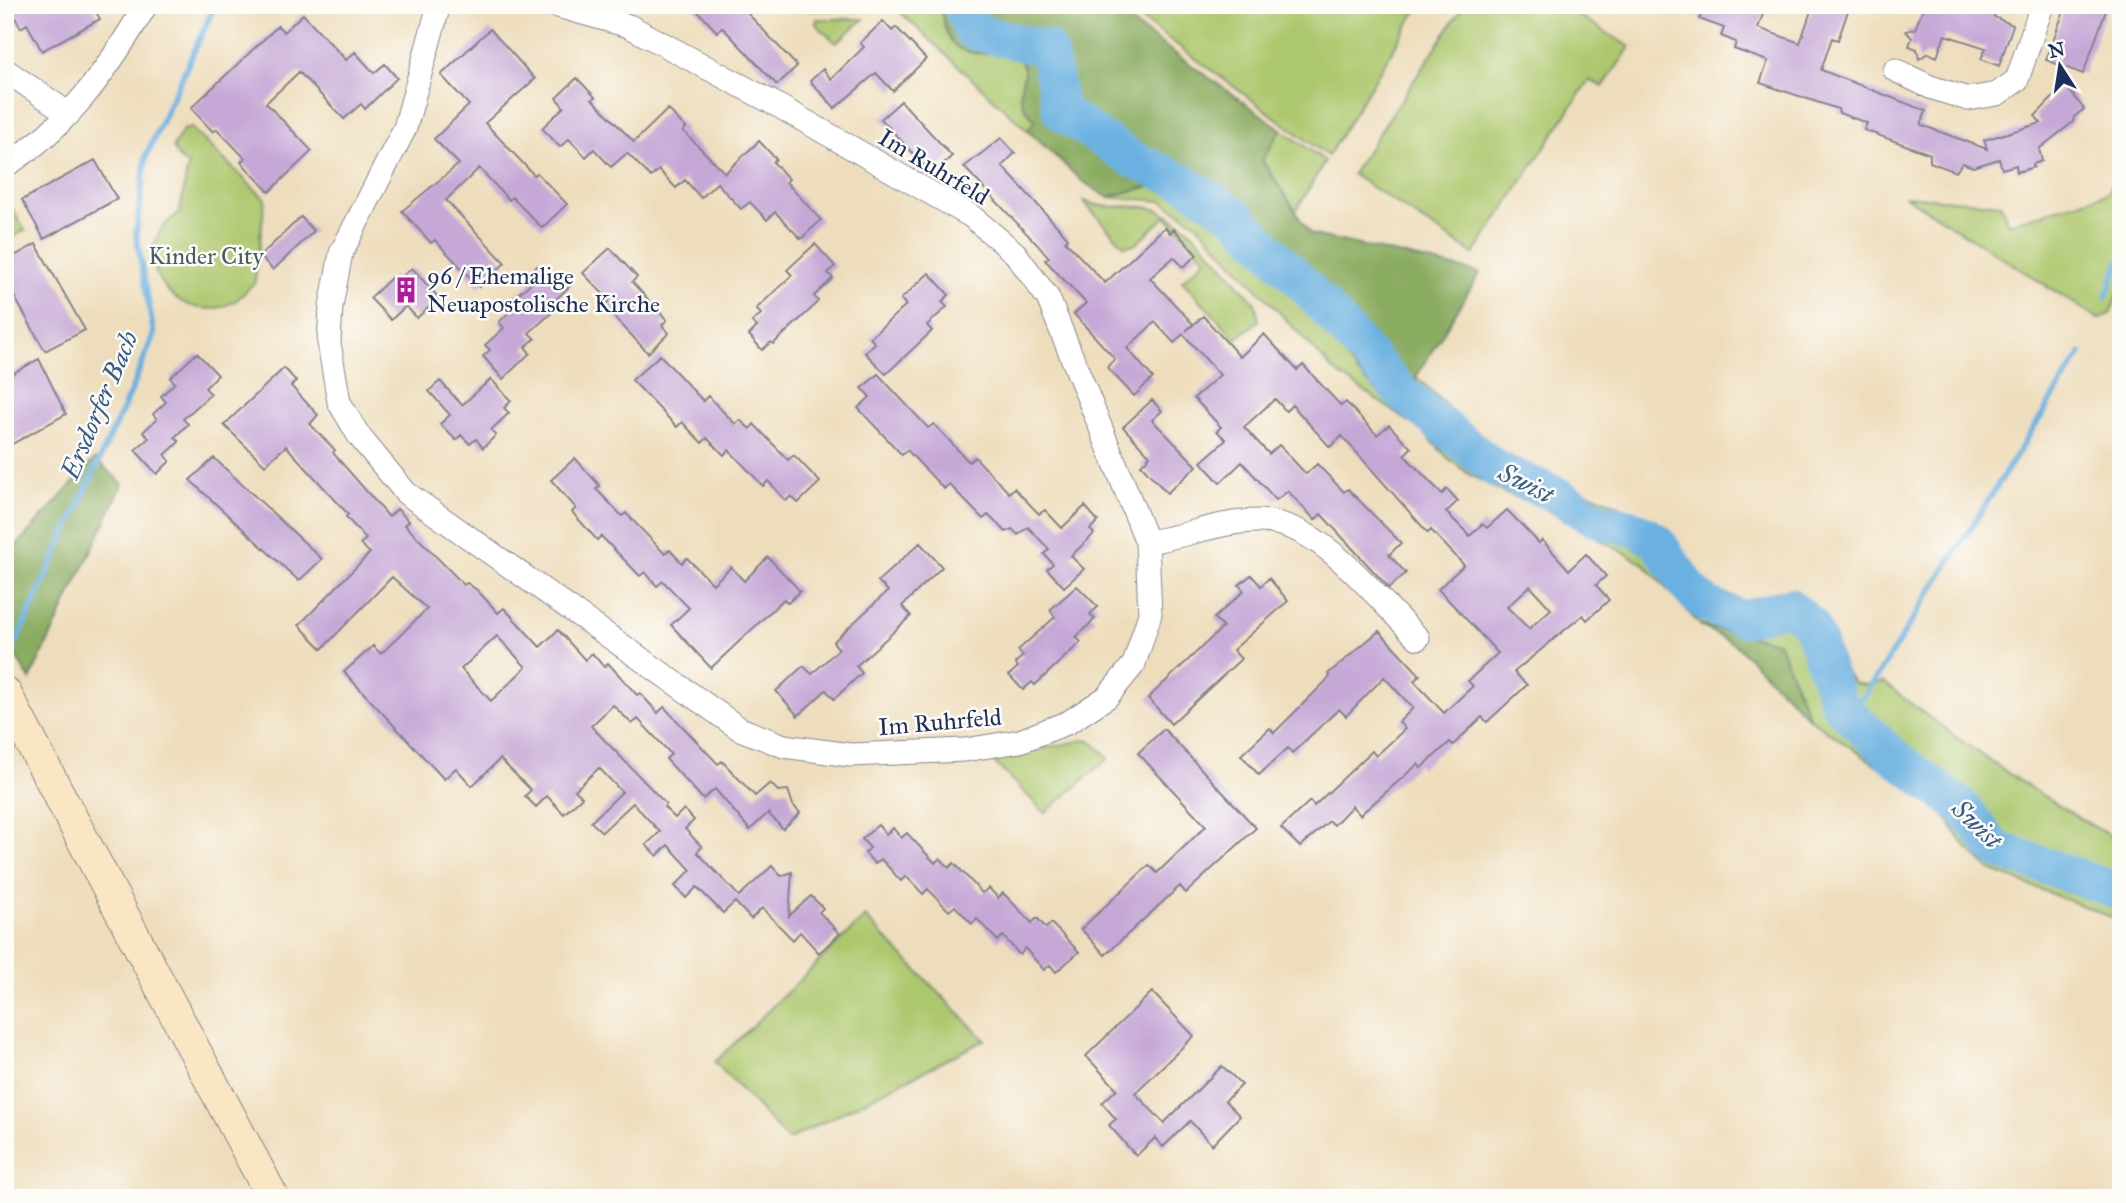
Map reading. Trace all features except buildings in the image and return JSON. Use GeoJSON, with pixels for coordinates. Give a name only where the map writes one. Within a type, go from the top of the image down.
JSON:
{"type":"FeatureCollection","features":[{"type":"Feature","properties":{"kind":"main road"},"geometry":{"type":"LineString","coordinates":[[5,693],[273,1198]]}},
{"type":"Feature","properties":{"kind":"street"},"geometry":{"type":"LineString","coordinates":[[5,166],[39,145],[69,114],[90,89],[146,5]]}},
{"type":"Feature","properties":{"kind":"street","name":"Im Ruhrfeld"},"geometry":{"type":"LineString","coordinates":[[439,5],[404,128],[341,253],[331,306],[329,358],[339,402],[359,436],[406,493],[740,729],[784,746],[850,755],[965,750],[1020,741],[1069,722],[1107,697],[1134,664],[1150,614],[1147,542],[1048,298],[1015,253],[971,216],[775,104],[629,26],[554,5]]}},
{"type":"Feature","properties":{"kind":"street"},"geometry":{"type":"LineString","coordinates":[[1895,70],[1930,87],[1968,99],[1997,94],[2017,80],[2042,5]]}},
{"type":"Feature","properties":{"kind":"street"},"geometry":{"type":"LineString","coordinates":[[5,70],[69,114]]}},
{"type":"Feature","properties":{"kind":"street"},"geometry":{"type":"LineString","coordinates":[[1147,542],[1237,523],[1259,521],[1281,524],[1306,533],[1333,554],[1418,638]]}},
{"type":"Feature","properties":{"kind":"green space"},"geometry":{"type":"Polygon","coordinates":[[[802,5],[939,5],[941,11],[992,53],[1013,55],[1021,62],[1024,68],[1022,102],[1035,120],[1028,131],[897,9],[807,10],[802,5]]]}},
{"type":"Feature","properties":{"kind":"green space"},"geometry":{"type":"Polygon","coordinates":[[[939,5],[1107,5],[1281,129],[1262,161],[1310,234],[1480,273],[1416,377],[1407,420],[1358,373],[1329,334],[1230,232],[1208,213],[1159,184],[1107,197],[1082,181],[1028,131],[1035,120],[1022,101],[1024,67],[1021,61],[1007,54],[968,52],[959,48],[946,33],[939,5]]]}},
{"type":"Feature","properties":{"kind":"green space"},"geometry":{"type":"Polygon","coordinates":[[[1123,5],[1420,5],[1328,156],[1123,5]]]}},
{"type":"Feature","properties":{"kind":"green space"},"geometry":{"type":"Polygon","coordinates":[[[1464,5],[1562,5],[1630,47],[1603,87],[1589,80],[1474,254],[1352,174],[1464,5]]]}},
{"type":"Feature","properties":{"kind":"green space"},"geometry":{"type":"Polygon","coordinates":[[[817,19],[864,19],[836,43],[816,24],[817,19]]]}},
{"type":"Feature","properties":{"kind":"green space","name":"Kinder City"},"geometry":{"type":"Polygon","coordinates":[[[191,128],[265,199],[255,282],[235,301],[217,308],[199,308],[182,302],[168,291],[158,277],[153,261],[154,244],[163,227],[180,212],[188,165],[178,157],[173,147],[183,130],[191,128]]]}},
{"type":"Feature","properties":{"kind":"green space"},"geometry":{"type":"Polygon","coordinates":[[[1281,129],[1325,161],[1296,211],[1262,160],[1281,129]]]}},
{"type":"Feature","properties":{"kind":"green space"},"geometry":{"type":"Polygon","coordinates":[[[2121,158],[2121,286],[2110,314],[2099,319],[1905,196],[2001,204],[2008,224],[2108,193],[2121,158]]]}},
{"type":"Feature","properties":{"kind":"green space"},"geometry":{"type":"Polygon","coordinates":[[[1159,184],[1208,213],[1230,232],[1329,335],[1358,373],[1407,419],[1416,377],[1494,450],[1653,524],[1670,541],[1697,580],[1715,595],[1745,603],[1786,598],[1811,604],[1828,623],[1844,667],[1854,683],[1864,685],[1883,682],[1999,767],[2121,842],[2121,921],[1990,870],[1965,846],[1940,809],[1810,719],[1778,642],[1701,626],[1644,564],[1538,505],[1504,493],[1470,475],[1448,458],[1421,430],[1334,371],[1196,223],[1162,201],[1107,197],[1159,184]]]}},
{"type":"Feature","properties":{"kind":"green space"},"geometry":{"type":"Polygon","coordinates":[[[5,196],[25,230],[5,241],[5,196]]]}},
{"type":"Feature","properties":{"kind":"green space"},"geometry":{"type":"Polygon","coordinates":[[[1082,200],[1109,207],[1151,208],[1179,222],[1208,248],[1255,303],[1259,320],[1236,339],[1182,281],[1206,259],[1166,216],[1136,244],[1124,246],[1082,200]]]}},
{"type":"Feature","properties":{"kind":"green space"},"geometry":{"type":"Polygon","coordinates":[[[95,459],[123,484],[30,680],[5,638],[5,541],[16,546],[95,459]]]}},
{"type":"Feature","properties":{"kind":"green space"},"geometry":{"type":"Polygon","coordinates":[[[1701,626],[1778,642],[1810,719],[1736,645],[1701,626]]]}},
{"type":"Feature","properties":{"kind":"green space"},"geometry":{"type":"Polygon","coordinates":[[[1089,739],[1109,758],[1045,813],[991,759],[1089,739]]]}},
{"type":"Feature","properties":{"kind":"green space"},"geometry":{"type":"Polygon","coordinates":[[[865,917],[985,1040],[788,1140],[715,1062],[865,917]]]}},
{"type":"Feature","properties":{"kind":"waterway","name":"Ersdorfer Bach"},"geometry":{"type":"LineString","coordinates":[[11,653],[131,391],[154,334],[136,234],[146,156],[215,5]]}},
{"type":"Feature","properties":{"kind":"waterway","name":"Swist"},"geometry":{"type":"LineString","coordinates":[[961,5],[972,31],[1048,49],[1061,112],[1131,158],[1185,183],[1236,216],[1309,290],[1403,394],[1496,469],[1557,495],[1596,519],[1635,529],[1657,541],[1690,590],[1708,605],[1744,619],[1789,606],[1811,625],[1839,705],[1892,755],[1961,806],[1996,849],[2121,892]]}},
{"type":"Feature","properties":{"kind":"waterway"},"geometry":{"type":"LineString","coordinates":[[2106,296],[2121,258]]}},
{"type":"Feature","properties":{"kind":"waterway"},"geometry":{"type":"LineString","coordinates":[[1839,705],[1864,697],[2081,353]]}},
{"type":"Feature","properties":{"kind":"place","name":"96 / Ehemalige Neuapostolische Kirche"},"geometry":{"type":"Point","coordinates":[406,290]}}]}
